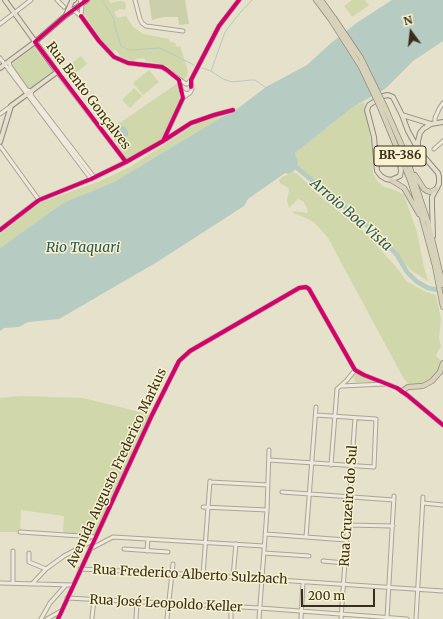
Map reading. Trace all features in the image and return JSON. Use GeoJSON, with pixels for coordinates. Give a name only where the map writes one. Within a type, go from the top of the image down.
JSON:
{"type":"FeatureCollection","features":[{"type":"Feature","properties":{"kind":"highway","name":"BR-386"},"geometry":{"type":"LineString","coordinates":[[316,0],[332,19]]}},
{"type":"Feature","properties":{"kind":"highway","name":"BR-386"},"geometry":{"type":"LineString","coordinates":[[321,0],[361,66],[382,106],[411,170],[433,239],[443,307]]}},
{"type":"Feature","properties":{"kind":"highway","name":"BR-386"},"geometry":{"type":"LineString","coordinates":[[382,106],[422,218],[443,285]]}},
{"type":"Feature","properties":{"kind":"highway"},"geometry":{"type":"LineString","coordinates":[[411,170],[424,189],[431,192],[436,189]]}},
{"type":"Feature","properties":{"kind":"highway"},"geometry":{"type":"LineString","coordinates":[[391,180],[404,188],[422,218]]}},
{"type":"Feature","properties":{"kind":"highway"},"geometry":{"type":"LineString","coordinates":[[400,390],[408,387],[424,386],[432,381],[440,372],[443,363]]}},
{"type":"Feature","properties":{"kind":"main road","name":"Rua Bento Gonçalves"},"geometry":{"type":"LineString","coordinates":[[5,0],[57,72]]}},
{"type":"Feature","properties":{"kind":"main road"},"geometry":{"type":"LineString","coordinates":[[0,68],[35,42],[65,16],[72,6],[85,2]]}},
{"type":"Feature","properties":{"kind":"main road"},"geometry":{"type":"LineString","coordinates":[[1,139],[11,106],[57,72]]}},
{"type":"Feature","properties":{"kind":"main road"},"geometry":{"type":"LineString","coordinates":[[398,151],[401,171],[400,176],[391,180],[386,179],[377,171],[374,137],[367,110],[374,101],[383,96],[388,95],[393,97],[419,151],[438,173],[439,177],[432,197],[433,239]]}},
{"type":"Feature","properties":{"kind":"main road"},"geometry":{"type":"LineString","coordinates":[[402,115],[412,119],[433,123],[443,122]]}},
{"type":"Feature","properties":{"kind":"main road"},"geometry":{"type":"LineString","coordinates":[[407,126],[409,121],[412,119]]}},
{"type":"Feature","properties":{"kind":"main road"},"geometry":{"type":"LineString","coordinates":[[420,120],[423,124],[423,129]]}},
{"type":"Feature","properties":{"kind":"main road"},"geometry":{"type":"LineString","coordinates":[[419,151],[418,145],[420,133],[423,129],[433,123]]}},
{"type":"Feature","properties":{"kind":"main road"},"geometry":{"type":"LineString","coordinates":[[410,134],[415,135],[420,133]]}},
{"type":"Feature","properties":{"kind":"street"},"geometry":{"type":"LineString","coordinates":[[0,24],[31,0]]}},
{"type":"Feature","properties":{"kind":"street"},"geometry":{"type":"LineString","coordinates":[[57,0],[64,7]]}},
{"type":"Feature","properties":{"kind":"street"},"geometry":{"type":"LineString","coordinates":[[80,0],[85,2],[81,16]]}},
{"type":"Feature","properties":{"kind":"street"},"geometry":{"type":"LineString","coordinates":[[135,0],[142,24],[146,26],[183,31]]}},
{"type":"Feature","properties":{"kind":"street"},"geometry":{"type":"LineString","coordinates":[[181,90],[183,85],[187,84],[191,80],[219,26],[239,0]]}},
{"type":"Feature","properties":{"kind":"street"},"geometry":{"type":"LineString","coordinates":[[72,6],[99,41],[114,57],[128,63],[162,67],[191,87]]}},
{"type":"Feature","properties":{"kind":"street"},"geometry":{"type":"LineString","coordinates":[[0,58],[92,178]]}},
{"type":"Feature","properties":{"kind":"street"},"geometry":{"type":"LineString","coordinates":[[9,61],[10,66],[27,90],[32,91],[31,94],[40,109]]}},
{"type":"Feature","properties":{"kind":"street","name":"Rua Bento Gonçalves"},"geometry":{"type":"LineString","coordinates":[[57,72],[126,162]]}},
{"type":"Feature","properties":{"kind":"street"},"geometry":{"type":"LineString","coordinates":[[179,80],[183,98]]}},
{"type":"Feature","properties":{"kind":"street"},"geometry":{"type":"LineString","coordinates":[[163,141],[183,98],[191,91],[191,80]]}},
{"type":"Feature","properties":{"kind":"street"},"geometry":{"type":"LineString","coordinates":[[181,90],[184,94],[188,94]]}},
{"type":"Feature","properties":{"kind":"street"},"geometry":{"type":"LineString","coordinates":[[433,123],[443,103]]}},
{"type":"Feature","properties":{"kind":"street"},"geometry":{"type":"LineString","coordinates":[[7,119],[1,113],[11,106]]}},
{"type":"Feature","properties":{"kind":"street"},"geometry":{"type":"LineString","coordinates":[[0,230],[39,200],[126,162],[191,123],[214,114],[233,110]]}},
{"type":"Feature","properties":{"kind":"street"},"geometry":{"type":"LineString","coordinates":[[434,149],[443,141]]}},
{"type":"Feature","properties":{"kind":"street"},"geometry":{"type":"LineString","coordinates":[[0,146],[39,200]]}},
{"type":"Feature","properties":{"kind":"street","name":"Avenida Augusto Frederico Markus"},"geometry":{"type":"LineString","coordinates":[[58,619],[173,370],[180,359],[190,351],[299,288],[306,287],[309,289],[355,370]]}},
{"type":"Feature","properties":{"kind":"street"},"geometry":{"type":"LineString","coordinates":[[331,465],[336,390],[355,370],[400,390],[442,424],[443,429]]}},
{"type":"Feature","properties":{"kind":"street"},"geometry":{"type":"LineString","coordinates":[[349,378],[354,385]]}},
{"type":"Feature","properties":{"kind":"street"},"geometry":{"type":"LineString","coordinates":[[341,386],[386,384]]}},
{"type":"Feature","properties":{"kind":"street"},"geometry":{"type":"LineString","coordinates":[[306,537],[316,407]]}},
{"type":"Feature","properties":{"kind":"street"},"geometry":{"type":"LineString","coordinates":[[269,460],[374,467],[376,419],[316,415]]}},
{"type":"Feature","properties":{"kind":"street","name":"Rua Cruzeiro do Sul"},"geometry":{"type":"LineString","coordinates":[[341,619],[355,418]]}},
{"type":"Feature","properties":{"kind":"street"},"geometry":{"type":"LineString","coordinates":[[259,619],[266,534],[269,450]]}},
{"type":"Feature","properties":{"kind":"street"},"geometry":{"type":"LineString","coordinates":[[203,575],[210,482],[268,485]]}},
{"type":"Feature","properties":{"kind":"street"},"geometry":{"type":"LineString","coordinates":[[282,492],[309,495],[394,498],[386,618]]}},
{"type":"Feature","properties":{"kind":"street"},"geometry":{"type":"LineString","coordinates":[[416,619],[423,496]]}},
{"type":"Feature","properties":{"kind":"street"},"geometry":{"type":"LineString","coordinates":[[423,503],[443,505]]}},
{"type":"Feature","properties":{"kind":"street"},"geometry":{"type":"LineString","coordinates":[[203,507],[267,510]]}},
{"type":"Feature","properties":{"kind":"street"},"geometry":{"type":"LineString","coordinates":[[348,525],[393,526]]}},
{"type":"Feature","properties":{"kind":"street"},"geometry":{"type":"LineString","coordinates":[[20,532],[95,538]]}},
{"type":"Feature","properties":{"kind":"street"},"geometry":{"type":"LineString","coordinates":[[266,534],[346,540]]}},
{"type":"Feature","properties":{"kind":"street"},"geometry":{"type":"LineString","coordinates":[[90,549],[113,537],[264,546]]}},
{"type":"Feature","properties":{"kind":"street"},"geometry":{"type":"LineString","coordinates":[[32,584],[46,569],[64,556],[95,538]]}},
{"type":"Feature","properties":{"kind":"street"},"geometry":{"type":"LineString","coordinates":[[147,551],[148,539]]}},
{"type":"Feature","properties":{"kind":"street"},"geometry":{"type":"LineString","coordinates":[[233,578],[236,544]]}},
{"type":"Feature","properties":{"kind":"street"},"geometry":{"type":"LineString","coordinates":[[124,549],[168,552]]}},
{"type":"Feature","properties":{"kind":"street"},"geometry":{"type":"LineString","coordinates":[[13,551],[13,583]]}},
{"type":"Feature","properties":{"kind":"street"},"geometry":{"type":"LineString","coordinates":[[29,553],[29,562],[46,569]]}},
{"type":"Feature","properties":{"kind":"street"},"geometry":{"type":"LineString","coordinates":[[264,553],[309,556]]}},
{"type":"Feature","properties":{"kind":"street"},"geometry":{"type":"LineString","coordinates":[[323,561],[345,563]]}},
{"type":"Feature","properties":{"kind":"street"},"geometry":{"type":"LineString","coordinates":[[167,619],[173,564]]}},
{"type":"Feature","properties":{"kind":"street","name":"Rua Frederico Alberto Sulzbach"},"geometry":{"type":"LineString","coordinates":[[80,569],[203,575],[443,591]]}},
{"type":"Feature","properties":{"kind":"street"},"geometry":{"type":"LineString","coordinates":[[301,619],[303,582]]}},
{"type":"Feature","properties":{"kind":"street"},"geometry":{"type":"LineString","coordinates":[[0,583],[73,585]]}},
{"type":"Feature","properties":{"kind":"street"},"geometry":{"type":"LineString","coordinates":[[41,619],[50,603],[66,585]]}},
{"type":"Feature","properties":{"kind":"street","name":"Rua José Leopoldo Keller"},"geometry":{"type":"LineString","coordinates":[[68,598],[260,608],[407,619]]}},
{"type":"Feature","properties":{"kind":"street"},"geometry":{"type":"LineString","coordinates":[[92,618],[94,600]]}},
{"type":"Feature","properties":{"kind":"street"},"geometry":{"type":"LineString","coordinates":[[136,619],[137,602]]}},
{"type":"Feature","properties":{"kind":"street"},"geometry":{"type":"LineString","coordinates":[[231,619],[232,607]]}},
{"type":"Feature","properties":{"kind":"street"},"geometry":{"type":"LineString","coordinates":[[47,619],[62,610]]}},
{"type":"Feature","properties":{"kind":"green space"},"geometry":{"type":"Polygon","coordinates":[[[90,0],[109,0],[111,3],[120,1],[125,2],[125,10],[120,9],[114,12],[117,18],[126,16],[133,27],[143,34],[169,39],[170,42],[175,43],[177,47],[180,46],[188,71],[187,76],[183,80],[161,64],[145,61],[145,59],[142,58],[136,59],[134,62],[121,57],[116,50],[112,51],[102,41],[82,11],[90,0]]]}},
{"type":"Feature","properties":{"kind":"green space"},"geometry":{"type":"Polygon","coordinates":[[[149,0],[185,0],[189,24],[179,25],[178,17],[163,17],[152,20],[149,0]]]}},
{"type":"Feature","properties":{"kind":"green space"},"geometry":{"type":"Polygon","coordinates":[[[352,0],[365,0],[369,5],[352,17],[344,6],[352,0]]]}},
{"type":"Feature","properties":{"kind":"green space"},"geometry":{"type":"Polygon","coordinates":[[[34,47],[52,71],[29,89],[11,65],[34,47]]]}},
{"type":"Feature","properties":{"kind":"green space"},"geometry":{"type":"Polygon","coordinates":[[[81,56],[87,64],[73,75],[67,67],[81,56]]]}},
{"type":"Feature","properties":{"kind":"green space"},"geometry":{"type":"Polygon","coordinates":[[[149,70],[159,82],[143,95],[133,83],[149,70]]]}},
{"type":"Feature","properties":{"kind":"green space"},"geometry":{"type":"Polygon","coordinates":[[[178,83],[180,96],[179,101],[161,140],[127,160],[116,146],[117,143],[106,129],[121,122],[178,83]]]}},
{"type":"Feature","properties":{"kind":"green space"},"geometry":{"type":"Polygon","coordinates":[[[134,88],[142,96],[130,108],[122,100],[134,88]]]}},
{"type":"Feature","properties":{"kind":"green space"},"geometry":{"type":"Polygon","coordinates":[[[364,102],[372,148],[373,174],[378,182],[384,187],[395,190],[404,195],[417,232],[428,281],[412,271],[369,225],[296,167],[298,162],[295,153],[353,107],[364,102]]]}},
{"type":"Feature","properties":{"kind":"green space"},"geometry":{"type":"Polygon","coordinates":[[[221,115],[224,116],[114,182],[63,203],[0,248],[0,234],[41,202],[98,182],[130,167],[192,126],[208,118],[221,115]]]}},
{"type":"Feature","properties":{"kind":"green space"},"geometry":{"type":"Polygon","coordinates":[[[294,172],[314,191],[366,234],[398,269],[406,281],[426,292],[436,295],[441,319],[439,338],[441,347],[436,356],[440,360],[440,364],[436,376],[425,384],[411,386],[404,379],[328,238],[315,223],[293,213],[294,211],[307,213],[307,208],[303,201],[298,199],[289,208],[287,200],[289,190],[280,183],[279,180],[282,177],[294,172]]]}},
{"type":"Feature","properties":{"kind":"green space"},"geometry":{"type":"Polygon","coordinates":[[[355,374],[360,374],[374,382],[356,382],[353,377],[355,374]]]}},
{"type":"Feature","properties":{"kind":"green space"},"geometry":{"type":"Polygon","coordinates":[[[20,396],[83,398],[152,415],[96,537],[63,535],[64,516],[21,510],[20,532],[0,532],[0,398],[20,396]]]}},
{"type":"Feature","properties":{"kind":"water","name":"Rio Taquari"},"geometry":{"type":"Polygon","coordinates":[[[392,0],[443,0],[443,41],[413,61],[385,89],[353,107],[295,153],[298,162],[294,171],[289,174],[285,173],[248,199],[244,206],[157,262],[59,319],[28,322],[19,327],[4,328],[0,331],[0,248],[63,203],[114,182],[224,116],[232,113],[266,87],[307,65],[331,43],[358,22],[392,0]]]}},
{"type":"Feature","properties":{"kind":"water"},"geometry":{"type":"Polygon","coordinates":[[[118,126],[124,126],[128,130],[128,136],[124,140],[118,140],[114,136],[114,130],[118,126]]]}},
{"type":"Feature","properties":{"kind":"waterway"},"geometry":{"type":"LineString","coordinates":[[102,0],[114,19],[121,46],[129,50],[160,48],[194,65]]}},
{"type":"Feature","properties":{"kind":"waterway"},"geometry":{"type":"LineString","coordinates":[[211,71],[225,32],[252,0]]}},
{"type":"Feature","properties":{"kind":"waterway"},"geometry":{"type":"LineString","coordinates":[[202,68],[232,82],[255,80],[265,87]]}},
{"type":"Feature","properties":{"kind":"waterway","name":"Arroio Boa Vista"},"geometry":{"type":"LineString","coordinates":[[291,163],[376,233],[397,255],[407,272],[416,281],[428,288],[443,291]]}},
{"type":"Feature","properties":{"kind":"cycle path"},"geometry":{"type":"LineString","coordinates":[[87,0],[65,16],[35,42],[126,162]]}},
{"type":"Feature","properties":{"kind":"cycle path"},"geometry":{"type":"LineString","coordinates":[[191,87],[191,80],[219,26],[239,0]]}},
{"type":"Feature","properties":{"kind":"cycle path"},"geometry":{"type":"LineString","coordinates":[[81,16],[99,41],[114,57],[128,63],[162,67],[179,80],[183,98],[164,139]]}},
{"type":"Feature","properties":{"kind":"cycle path"},"geometry":{"type":"LineString","coordinates":[[0,230],[39,200],[91,179],[126,162],[191,123],[233,110]]}},
{"type":"Feature","properties":{"kind":"cycle path"},"geometry":{"type":"LineString","coordinates":[[58,619],[152,415],[179,361],[190,351],[299,288],[306,287],[309,289],[355,370],[397,388],[443,425]]}}]}
